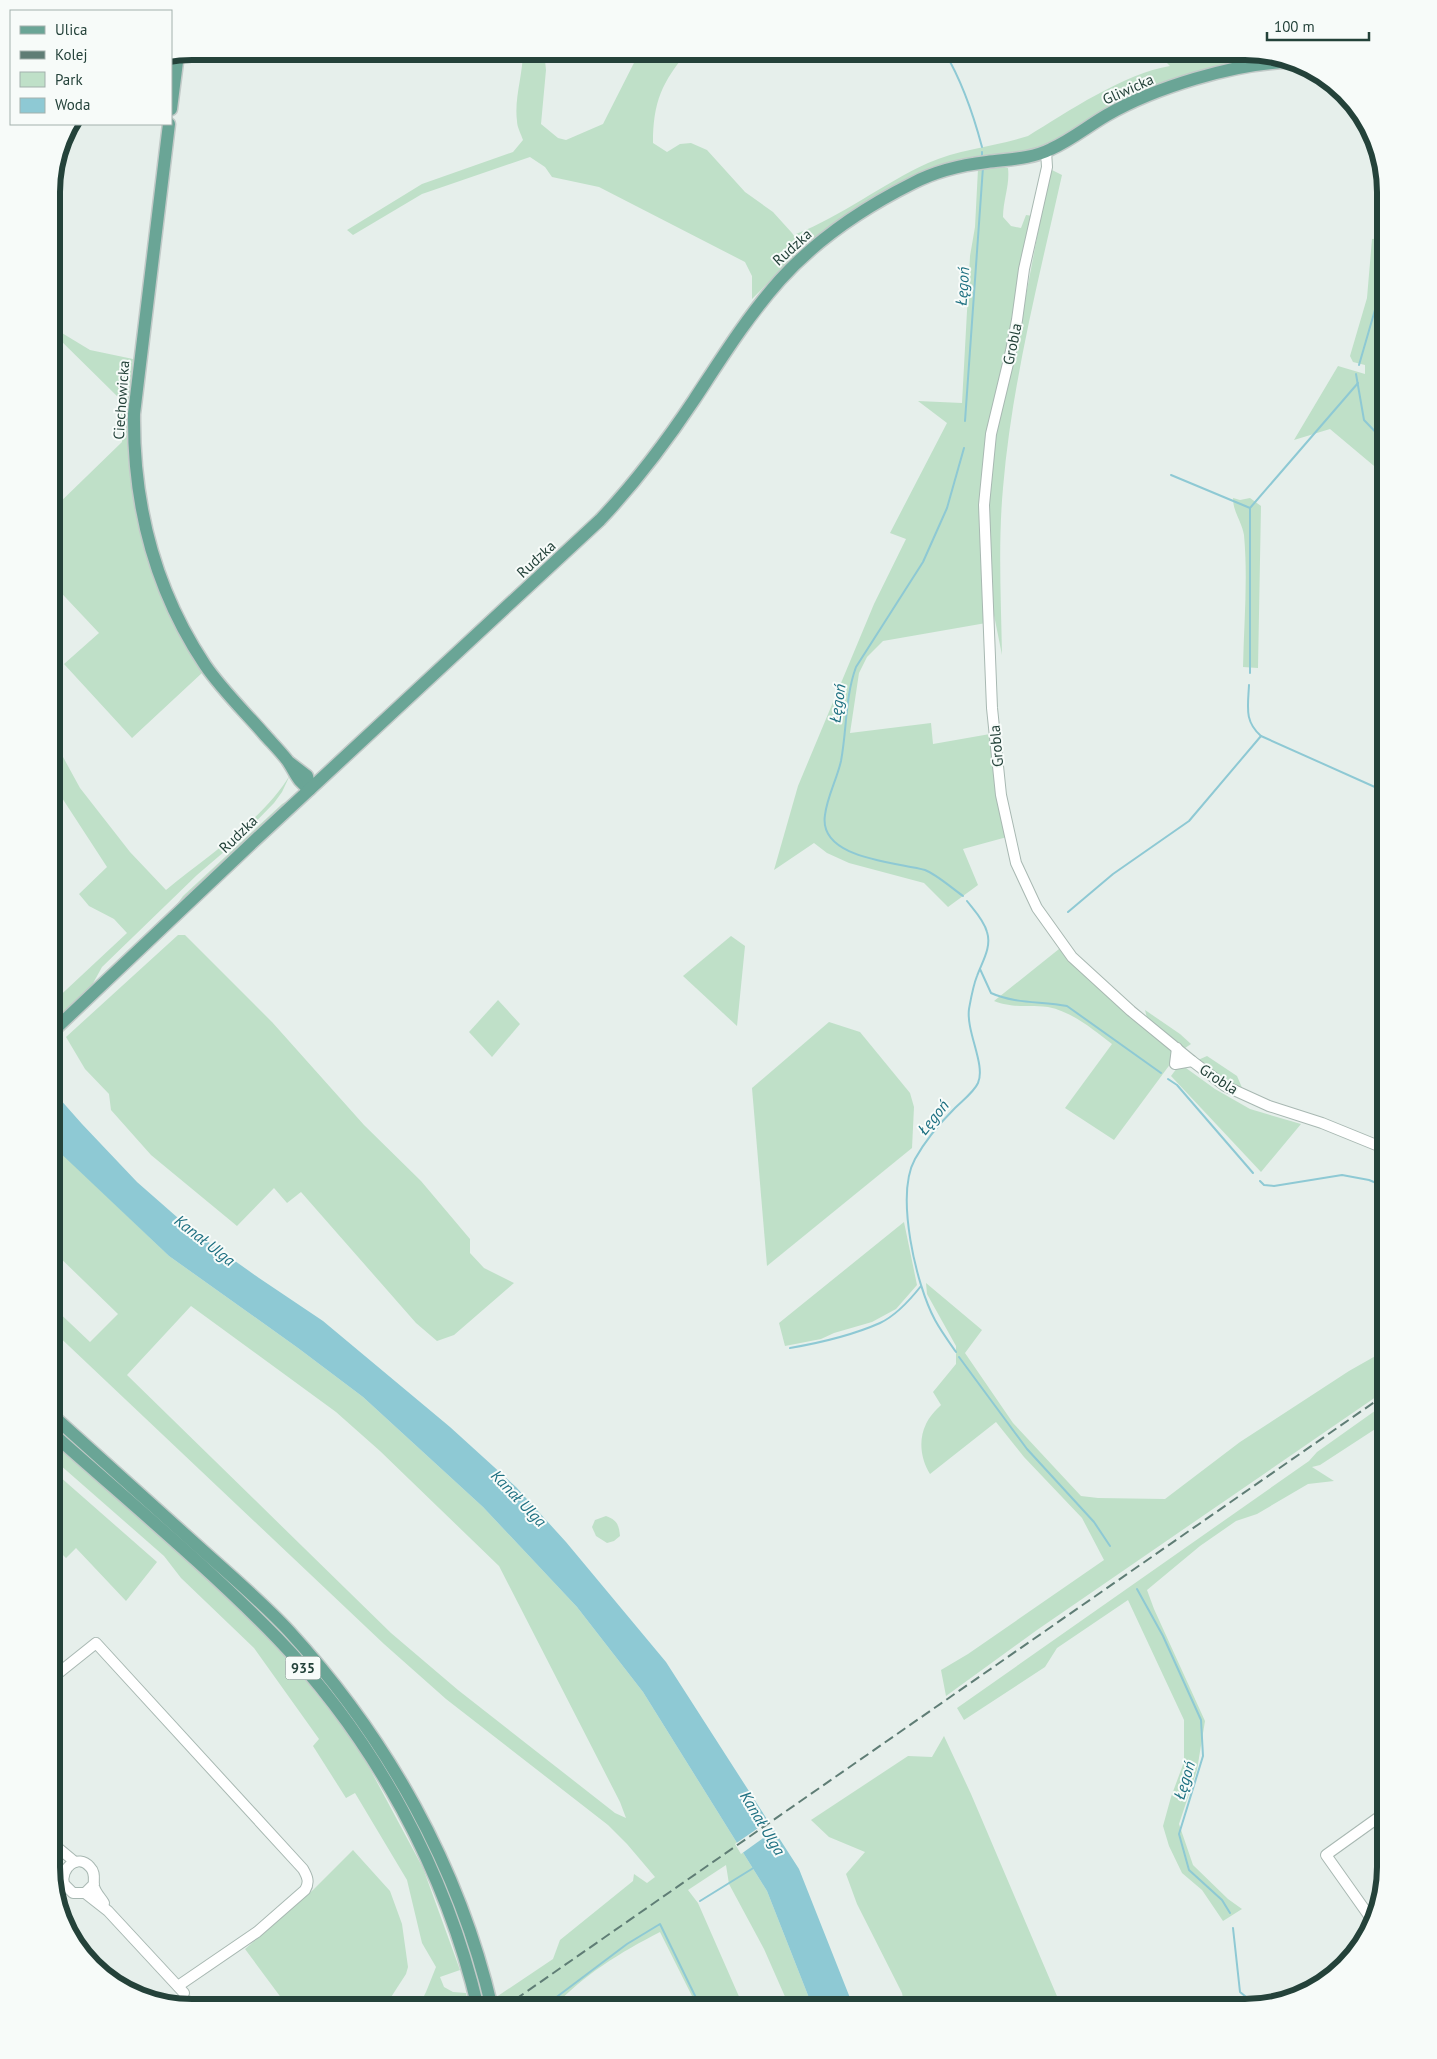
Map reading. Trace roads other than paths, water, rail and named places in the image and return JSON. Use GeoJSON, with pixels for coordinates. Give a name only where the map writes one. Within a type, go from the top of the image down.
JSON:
{"type":"FeatureCollection","features":[{"type":"Feature","properties":{"kind":"main road"},"geometry":{"type":"LineString","coordinates":[[172,101],[177,61]]}},
{"type":"Feature","properties":{"kind":"main road","name":"Gliwicka"},"geometry":{"type":"LineString","coordinates":[[1046,152],[1117,110],[1166,90],[1236,68],[1274,64]]}},
{"type":"Feature","properties":{"kind":"main road","name":"Ciechowicka"},"geometry":{"type":"LineString","coordinates":[[169,125],[134,414],[134,460],[143,519],[154,561],[176,616],[206,666],[298,773]]}},
{"type":"Feature","properties":{"kind":"main road","name":"Rudzka"},"geometry":{"type":"LineString","coordinates":[[60,1025],[612,508],[666,441],[758,306],[800,260],[848,223],[911,184],[943,171],[983,162],[1046,152]]}},
{"type":"Feature","properties":{"kind":"main road"},"geometry":{"type":"LineString","coordinates":[[298,773],[333,768]]}},
{"type":"Feature","properties":{"kind":"main road"},"geometry":{"type":"LineString","coordinates":[[298,773],[308,776],[310,789]]}},
{"type":"Feature","properties":{"kind":"main road"},"geometry":{"type":"LineString","coordinates":[[292,806],[298,773]]}},
{"type":"Feature","properties":{"kind":"main road","name":"935"},"geometry":{"type":"LineString","coordinates":[[60,1422],[259,1601],[288,1630],[334,1684],[382,1751],[421,1816],[455,1891],[480,1962],[490,1999]]}},
{"type":"Feature","properties":{"kind":"main road","name":"935"},"geometry":{"type":"LineString","coordinates":[[60,1440],[250,1611],[326,1695],[371,1758],[408,1822],[439,1888],[468,1968],[476,1999]]}},
{"type":"Feature","properties":{"kind":"street","name":"Grobla"},"geometry":{"type":"LineString","coordinates":[[1046,152],[1047,167],[1024,269],[1017,320],[991,434],[984,505],[992,708],[1001,795],[1016,863],[1036,908],[1072,958],[1176,1048],[1175,1064],[1192,1061],[1225,1086],[1269,1106],[1322,1123],[1377,1145]]}},
{"type":"Feature","properties":{"kind":"street"},"geometry":{"type":"LineString","coordinates":[[60,1673],[96,1643],[303,1869],[307,1876],[308,1884],[305,1890],[257,1932],[181,1990],[108,1911],[85,1893],[75,1893],[66,1888],[63,1879],[65,1869],[60,1860]]}},
{"type":"Feature","properties":{"kind":"street"},"geometry":{"type":"LineString","coordinates":[[1368,1915],[1326,1854],[1377,1818]]}},
{"type":"Feature","properties":{"kind":"street"},"geometry":{"type":"LineString","coordinates":[[60,1851],[75,1862],[85,1863],[91,1867],[94,1874],[94,1884],[108,1911]]}},
{"type":"Feature","properties":{"kind":"street"},"geometry":{"type":"LineString","coordinates":[[65,1869],[75,1862]]}},
{"type":"Feature","properties":{"kind":"street"},"geometry":{"type":"LineString","coordinates":[[85,1893],[94,1884]]}},
{"type":"Feature","properties":{"kind":"water","name":"Kanał Ulga"},"geometry":{"type":"Polygon","coordinates":[[[60,1099],[137,1182],[194,1232],[323,1321],[450,1427],[516,1487],[566,1542],[666,1662],[799,1869],[850,1999],[809,1999],[767,1891],[643,1692],[577,1607],[483,1507],[363,1397],[169,1256],[60,1153],[60,1099]]]}},
{"type":"Feature","properties":{"kind":"waterway","name":"Łęgoń"},"geometry":{"type":"LineString","coordinates":[[949,60],[966,98],[982,147]]}},
{"type":"Feature","properties":{"kind":"waterway","name":"Łęgoń"},"geometry":{"type":"LineString","coordinates":[[982,152],[982,157]]}},
{"type":"Feature","properties":{"kind":"waterway","name":"Łęgoń"},"geometry":{"type":"LineString","coordinates":[[965,421],[983,167]]}},
{"type":"Feature","properties":{"kind":"waterway"},"geometry":{"type":"LineString","coordinates":[[1359,365],[1377,303]]}},
{"type":"Feature","properties":{"kind":"waterway"},"geometry":{"type":"LineString","coordinates":[[1356,374],[1364,420],[1377,434]]}},
{"type":"Feature","properties":{"kind":"waterway"},"geometry":{"type":"LineString","coordinates":[[1250,673],[1250,508],[1358,383]]}},
{"type":"Feature","properties":{"kind":"waterway","name":"Łęgoń"},"geometry":{"type":"LineString","coordinates":[[963,896],[925,870],[879,861],[846,850],[834,841],[826,830],[825,815],[841,761],[848,701],[856,667],[923,562],[947,508],[964,448]]}},
{"type":"Feature","properties":{"kind":"waterway"},"geometry":{"type":"LineString","coordinates":[[1171,475],[1250,508]]}},
{"type":"Feature","properties":{"kind":"waterway"},"geometry":{"type":"LineString","coordinates":[[1249,685],[1249,719],[1261,736],[1377,788]]}},
{"type":"Feature","properties":{"kind":"waterway"},"geometry":{"type":"LineString","coordinates":[[1068,912],[1113,874],[1189,821],[1261,736]]}},
{"type":"Feature","properties":{"kind":"waterway","name":"Łęgoń"},"geometry":{"type":"LineString","coordinates":[[956,1352],[935,1320],[921,1285],[910,1240],[907,1194],[909,1175],[919,1152],[944,1120],[974,1090],[980,1076],[980,1067],[970,1028],[969,1009],[974,984],[986,954],[988,938],[984,923],[967,901]]}},
{"type":"Feature","properties":{"kind":"waterway"},"geometry":{"type":"LineString","coordinates":[[980,969],[991,993],[1019,1001],[1067,1006],[1161,1073]]}},
{"type":"Feature","properties":{"kind":"waterway"},"geometry":{"type":"LineString","coordinates":[[1168,1079],[1177,1085],[1253,1173]]}},
{"type":"Feature","properties":{"kind":"waterway"},"geometry":{"type":"LineString","coordinates":[[1260,1181],[1264,1185],[1274,1186],[1342,1175],[1377,1183]]}},
{"type":"Feature","properties":{"kind":"waterway"},"geometry":{"type":"LineString","coordinates":[[790,1348],[836,1338],[880,1323],[908,1302],[921,1286]]}},
{"type":"Feature","properties":{"kind":"waterway","name":"Łęgoń"},"geometry":{"type":"LineString","coordinates":[[959,1357],[1027,1449],[1094,1522],[1110,1546]]}},
{"type":"Feature","properties":{"kind":"waterway","name":"Łęgoń"},"geometry":{"type":"LineString","coordinates":[[1137,1589],[1163,1636],[1201,1720],[1203,1756],[1179,1834],[1189,1870],[1222,1900],[1230,1913]]}},
{"type":"Feature","properties":{"kind":"waterway"},"geometry":{"type":"LineString","coordinates":[[700,1901],[755,1867]]}},
{"type":"Feature","properties":{"kind":"waterway"},"geometry":{"type":"LineString","coordinates":[[554,1999],[627,1944],[660,1924],[697,1999]]}},
{"type":"Feature","properties":{"kind":"waterway","name":"Łęgoń"},"geometry":{"type":"LineString","coordinates":[[1233,1928],[1240,1992],[1248,1999]]}},
{"type":"Feature","properties":{"kind":"railway"},"geometry":{"type":"LineString","coordinates":[[516,1999],[1377,1400]]}}]}
